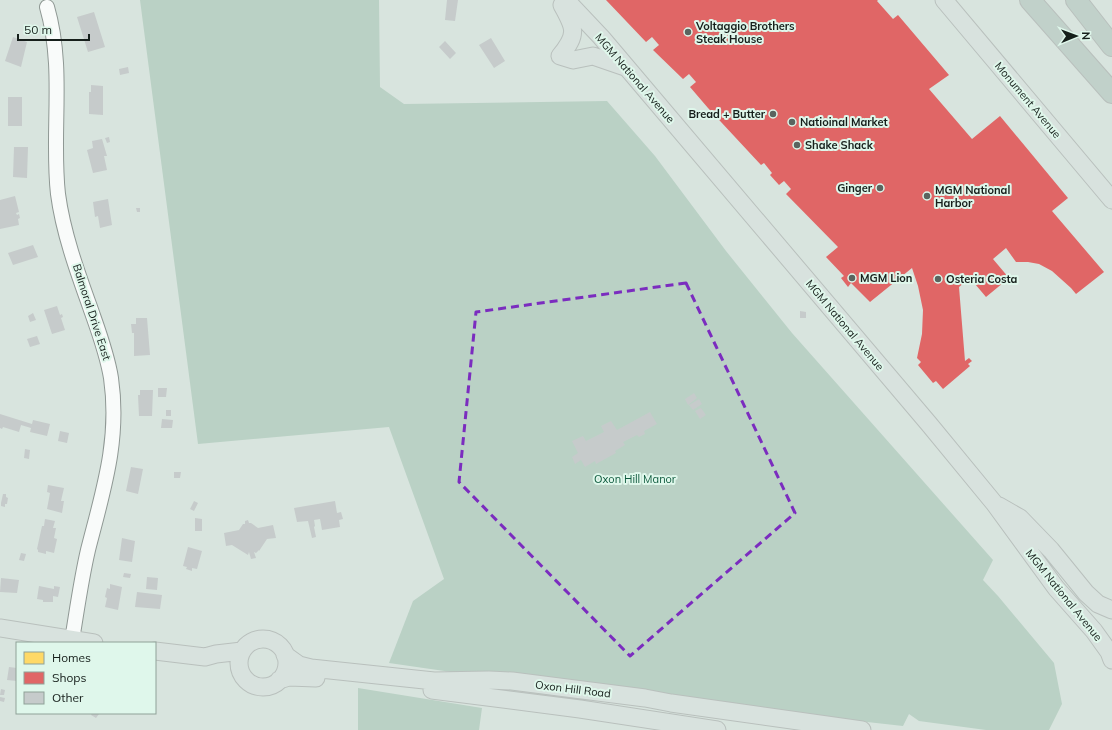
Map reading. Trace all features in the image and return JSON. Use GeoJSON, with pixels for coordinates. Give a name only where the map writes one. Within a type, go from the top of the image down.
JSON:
{"type":"FeatureCollection","features":[{"type":"Feature","properties":{"kind":"highway"},"geometry":{"type":"LineString","coordinates":[[1030,0],[1112,93]]}},
{"type":"Feature","properties":{"kind":"highway"},"geometry":{"type":"LineString","coordinates":[[1047,0],[1112,89]]}},
{"type":"Feature","properties":{"kind":"highway"},"geometry":{"type":"LineString","coordinates":[[1076,0],[1112,46]]}},
{"type":"Feature","properties":{"kind":"highway"},"geometry":{"type":"LineString","coordinates":[[1084,0],[1112,30]]}},
{"type":"Feature","properties":{"kind":"main road"},"geometry":{"type":"LineString","coordinates":[[559,0],[571,21],[573,31],[566,48],[560,56],[573,60],[593,56],[627,68]]}},
{"type":"Feature","properties":{"kind":"main road","name":"MGM National Avenue"},"geometry":{"type":"LineString","coordinates":[[566,0],[601,37],[994,502],[1056,588],[1094,632],[1110,656]]}},
{"type":"Feature","properties":{"kind":"main road","name":"Monument Avenue"},"geometry":{"type":"LineString","coordinates":[[944,0],[1112,200]]}},
{"type":"Feature","properties":{"kind":"main road"},"geometry":{"type":"LineString","coordinates":[[994,502],[1020,518],[1051,550],[1086,593],[1098,604],[1112,610]]}},
{"type":"Feature","properties":{"kind":"main road"},"geometry":{"type":"LineString","coordinates":[[0,628],[87,642]]}},
{"type":"Feature","properties":{"kind":"main road"},"geometry":{"type":"LineString","coordinates":[[259,639],[270,640],[280,646],[285,655],[286,664],[284,673],[279,680],[271,685],[262,687],[253,685],[245,679],[240,671],[239,662],[242,651],[249,643],[259,639]]}},
{"type":"Feature","properties":{"kind":"main road"},"geometry":{"type":"LineString","coordinates":[[156,651],[205,657],[216,654],[242,651]]}},
{"type":"Feature","properties":{"kind":"main road","name":"Oxon Hill Road"},"geometry":{"type":"LineString","coordinates":[[285,655],[299,665],[310,668],[434,681],[512,681],[645,698],[862,730]]}},
{"type":"Feature","properties":{"kind":"main road"},"geometry":{"type":"LineString","coordinates":[[1110,656],[1112,672]]}},
{"type":"Feature","properties":{"kind":"main road"},"geometry":{"type":"LineString","coordinates":[[205,657],[214,662],[226,664],[240,671]]}},
{"type":"Feature","properties":{"kind":"main road","name":"Oxon Hill Road"},"geometry":{"type":"LineString","coordinates":[[279,680],[300,676],[351,681],[580,709],[717,730]]}},
{"type":"Feature","properties":{"kind":"street","name":"Balmoral Drive East"},"geometry":{"type":"LineString","coordinates":[[47,7],[52,24],[57,60],[56,158],[60,208],[67,236],[104,345],[111,380],[114,414],[113,440],[110,461],[88,551],[72,640]]}},
{"type":"Feature","properties":{"kind":"highlighted area"},"geometry":{"type":"Polygon","coordinates":[[[686,283],[795,513],[630,656],[459,482],[476,312],[686,283]]]}},
{"type":"Feature","properties":{"kind":"green space","name":"Oxon Hill Manor"},"geometry":{"type":"Polygon","coordinates":[[[140,0],[379,0],[380,87],[404,104],[607,101],[655,156],[726,251],[792,333],[993,560],[983,580],[1054,663],[1062,704],[1049,730],[986,730],[919,721],[909,714],[903,726],[554,687],[389,663],[413,601],[444,579],[389,427],[198,444],[140,0]]]}},
{"type":"Feature","properties":{"kind":"green space"},"geometry":{"type":"Polygon","coordinates":[[[358,688],[482,708],[479,730],[358,730],[358,688]]]}},
{"type":"Feature","properties":{"kind":"building: Homes","name":"MGM National Harbor"},"geometry":{"type":"Polygon","coordinates":[[[921,223],[940,246],[948,332],[940,333],[929,320],[921,223]]]}},
{"type":"Feature","properties":{"kind":"building: Shops","name":"MGM National Harbor"},"geometry":{"type":"Polygon","coordinates":[[[606,0],[878,0],[877,1],[893,19],[898,15],[949,75],[929,89],[972,139],[1000,116],[1068,198],[1052,211],[1104,272],[1076,294],[1052,271],[1039,264],[1016,262],[1006,248],[993,259],[1009,278],[986,297],[970,278],[959,287],[965,361],[969,358],[972,361],[968,364],[970,366],[943,389],[936,381],[933,383],[918,365],[921,362],[917,358],[922,334],[923,310],[918,286],[912,268],[870,302],[851,283],[848,287],[841,278],[844,276],[826,257],[838,247],[786,194],[791,189],[784,181],[779,185],[770,175],[772,173],[764,163],[761,165],[708,108],[690,87],[696,82],[689,74],[683,79],[653,50],[659,45],[652,37],[646,42],[606,0]]]}},
{"type":"Feature","properties":{"kind":"building: Other"},"geometry":{"type":"Polygon","coordinates":[[[447,0],[458,0],[455,21],[445,20],[447,0]]]}},
{"type":"Feature","properties":{"kind":"building: Other"},"geometry":{"type":"Polygon","coordinates":[[[94,12],[105,47],[88,52],[77,17],[94,12]]]}},
{"type":"Feature","properties":{"kind":"building: Other"},"geometry":{"type":"Polygon","coordinates":[[[13,37],[27,42],[21,67],[5,61],[13,37]]]}},
{"type":"Feature","properties":{"kind":"building: Other"},"geometry":{"type":"Polygon","coordinates":[[[491,38],[505,61],[494,68],[479,45],[491,38]]]}},
{"type":"Feature","properties":{"kind":"building: Other"},"geometry":{"type":"Polygon","coordinates":[[[445,41],[456,53],[450,59],[439,47],[445,41]]]}},
{"type":"Feature","properties":{"kind":"building: Other"},"geometry":{"type":"Polygon","coordinates":[[[128,67],[129,73],[120,75],[119,69],[128,67]]]}},
{"type":"Feature","properties":{"kind":"building: Other"},"geometry":{"type":"Polygon","coordinates":[[[91,85],[103,86],[103,115],[89,114],[89,92],[91,92],[91,85]]]}},
{"type":"Feature","properties":{"kind":"building: Other"},"geometry":{"type":"Polygon","coordinates":[[[8,97],[22,97],[22,126],[8,126],[8,97]]]}},
{"type":"Feature","properties":{"kind":"building: Other"},"geometry":{"type":"Polygon","coordinates":[[[109,137],[110,142],[107,143],[105,138],[109,137]]]}},
{"type":"Feature","properties":{"kind":"building: Other"},"geometry":{"type":"Polygon","coordinates":[[[102,139],[107,156],[104,156],[107,170],[93,173],[87,150],[93,148],[92,141],[102,139]]]}},
{"type":"Feature","properties":{"kind":"building: Other"},"geometry":{"type":"Polygon","coordinates":[[[14,147],[28,147],[27,178],[13,177],[14,147]]]}},
{"type":"Feature","properties":{"kind":"building: Other"},"geometry":{"type":"Polygon","coordinates":[[[15,196],[19,212],[16,213],[17,215],[19,214],[20,218],[18,219],[19,225],[0,229],[0,200],[15,196]]]}},
{"type":"Feature","properties":{"kind":"building: Other"},"geometry":{"type":"Polygon","coordinates":[[[108,199],[112,225],[100,228],[98,216],[95,217],[93,202],[108,199]]]}},
{"type":"Feature","properties":{"kind":"building: Other"},"geometry":{"type":"Polygon","coordinates":[[[136,208],[140,208],[140,212],[137,212],[136,208]]]}},
{"type":"Feature","properties":{"kind":"building: Other"},"geometry":{"type":"Polygon","coordinates":[[[33,245],[38,257],[13,265],[8,253],[33,245]]]}},
{"type":"Feature","properties":{"kind":"building: Other"},"geometry":{"type":"Polygon","coordinates":[[[57,306],[60,315],[62,314],[63,317],[61,318],[65,330],[52,334],[44,310],[57,306]]]}},
{"type":"Feature","properties":{"kind":"building: Other"},"geometry":{"type":"Polygon","coordinates":[[[800,311],[806,312],[806,318],[800,318],[800,311]]]}},
{"type":"Feature","properties":{"kind":"building: Other"},"geometry":{"type":"Polygon","coordinates":[[[33,313],[36,320],[30,322],[28,316],[33,313]]]}},
{"type":"Feature","properties":{"kind":"building: Other"},"geometry":{"type":"Polygon","coordinates":[[[136,318],[147,318],[150,355],[134,356],[134,333],[132,333],[131,324],[136,324],[136,318]]]}},
{"type":"Feature","properties":{"kind":"building: Other"},"geometry":{"type":"Polygon","coordinates":[[[37,336],[40,344],[30,347],[27,339],[37,336]]]}},
{"type":"Feature","properties":{"kind":"building: Other"},"geometry":{"type":"Polygon","coordinates":[[[158,388],[167,388],[166,397],[158,397],[158,388]]]}},
{"type":"Feature","properties":{"kind":"building: Other"},"geometry":{"type":"Polygon","coordinates":[[[140,390],[153,390],[152,416],[139,416],[138,395],[140,395],[140,390]]]}},
{"type":"Feature","properties":{"kind":"building: Other"},"geometry":{"type":"Polygon","coordinates":[[[694,393],[697,398],[688,405],[685,399],[694,393]]]}},
{"type":"Feature","properties":{"kind":"building: Other"},"geometry":{"type":"Polygon","coordinates":[[[699,399],[702,404],[693,410],[689,405],[699,399]]]}},
{"type":"Feature","properties":{"kind":"building: Other"},"geometry":{"type":"Polygon","coordinates":[[[701,408],[706,415],[700,419],[695,411],[701,408]]]}},
{"type":"Feature","properties":{"kind":"building: Other"},"geometry":{"type":"Polygon","coordinates":[[[166,410],[171,410],[171,416],[166,416],[166,410]]]}},
{"type":"Feature","properties":{"kind":"building: Other"},"geometry":{"type":"Polygon","coordinates":[[[650,412],[657,424],[644,431],[645,434],[639,437],[637,435],[623,442],[625,445],[615,451],[616,453],[596,464],[595,461],[585,467],[581,460],[575,464],[572,457],[578,453],[572,441],[583,436],[586,441],[604,432],[601,426],[611,421],[617,430],[650,412]]]}},
{"type":"Feature","properties":{"kind":"building: Other"},"geometry":{"type":"Polygon","coordinates":[[[0,414],[32,424],[33,420],[50,424],[47,436],[30,432],[31,428],[21,425],[19,432],[3,427],[2,429],[0,428],[0,414]]]}},
{"type":"Feature","properties":{"kind":"building: Other"},"geometry":{"type":"Polygon","coordinates":[[[162,419],[173,420],[172,428],[161,428],[162,419]]]}},
{"type":"Feature","properties":{"kind":"building: Other"},"geometry":{"type":"Polygon","coordinates":[[[60,431],[69,433],[67,443],[58,441],[60,431]]]}},
{"type":"Feature","properties":{"kind":"building: Other"},"geometry":{"type":"Polygon","coordinates":[[[25,449],[30,450],[29,459],[24,458],[25,449]]]}},
{"type":"Feature","properties":{"kind":"building: Other"},"geometry":{"type":"Polygon","coordinates":[[[131,467],[143,469],[138,494],[126,491],[131,467]]]}},
{"type":"Feature","properties":{"kind":"building: Other"},"geometry":{"type":"Polygon","coordinates":[[[174,472],[181,472],[180,478],[174,478],[174,472]]]}},
{"type":"Feature","properties":{"kind":"building: Other"},"geometry":{"type":"Polygon","coordinates":[[[48,485],[64,488],[61,501],[64,501],[62,513],[47,509],[50,493],[47,492],[48,485]]]}},
{"type":"Feature","properties":{"kind":"building: Other"},"geometry":{"type":"Polygon","coordinates":[[[3,494],[6,494],[6,497],[8,498],[5,507],[1,506],[3,494]]]}},
{"type":"Feature","properties":{"kind":"building: Other"},"geometry":{"type":"Polygon","coordinates":[[[194,501],[198,503],[194,511],[190,509],[194,501]]]}},
{"type":"Feature","properties":{"kind":"building: Other"},"geometry":{"type":"Polygon","coordinates":[[[335,501],[337,513],[341,512],[343,519],[339,520],[340,527],[322,530],[320,519],[314,520],[316,537],[312,538],[308,521],[297,522],[294,508],[335,501]]]}},
{"type":"Feature","properties":{"kind":"building: Other"},"geometry":{"type":"Polygon","coordinates":[[[195,518],[202,519],[202,531],[195,531],[195,518]]]}},
{"type":"Feature","properties":{"kind":"building: Other"},"geometry":{"type":"Polygon","coordinates":[[[45,519],[55,521],[53,528],[56,528],[54,538],[57,539],[54,553],[46,551],[46,554],[38,552],[37,549],[45,519]]]}},
{"type":"Feature","properties":{"kind":"building: Other"},"geometry":{"type":"Polygon","coordinates":[[[248,520],[249,523],[258,528],[273,525],[276,538],[267,539],[259,551],[256,553],[254,552],[256,558],[251,559],[249,552],[248,555],[232,545],[226,546],[224,533],[239,530],[243,524],[245,524],[245,521],[248,520]]]}},
{"type":"Feature","properties":{"kind":"building: Other"},"geometry":{"type":"Polygon","coordinates":[[[122,538],[135,541],[132,562],[119,560],[122,538]]]}},
{"type":"Feature","properties":{"kind":"building: Other"},"geometry":{"type":"Polygon","coordinates":[[[188,547],[202,551],[197,569],[192,568],[192,571],[183,566],[188,547]]]}},
{"type":"Feature","properties":{"kind":"building: Other"},"geometry":{"type":"Polygon","coordinates":[[[21,553],[26,554],[24,561],[19,560],[21,553]]]}},
{"type":"Feature","properties":{"kind":"building: Other"},"geometry":{"type":"Polygon","coordinates":[[[124,573],[131,574],[130,578],[123,577],[124,573]]]}},
{"type":"Feature","properties":{"kind":"building: Other"},"geometry":{"type":"Polygon","coordinates":[[[147,577],[158,578],[157,590],[146,589],[147,577]]]}},
{"type":"Feature","properties":{"kind":"building: Other"},"geometry":{"type":"Polygon","coordinates":[[[1,578],[19,580],[17,593],[0,592],[1,578]]]}},
{"type":"Feature","properties":{"kind":"building: Other"},"geometry":{"type":"Polygon","coordinates":[[[110,584],[122,587],[118,610],[105,607],[107,598],[105,597],[107,588],[110,589],[110,584]]]}},
{"type":"Feature","properties":{"kind":"building: Other"},"geometry":{"type":"Polygon","coordinates":[[[39,586],[54,589],[54,586],[60,587],[58,597],[53,596],[53,602],[43,602],[43,600],[37,599],[39,586]]]}},
{"type":"Feature","properties":{"kind":"building: Other"},"geometry":{"type":"Polygon","coordinates":[[[137,592],[162,595],[160,609],[135,607],[137,592]]]}},
{"type":"Feature","properties":{"kind":"building: Other"},"geometry":{"type":"Polygon","coordinates":[[[9,667],[16,668],[16,681],[7,680],[9,667]]]}},
{"type":"Feature","properties":{"kind":"building: Other"},"geometry":{"type":"Polygon","coordinates":[[[1,689],[5,690],[4,695],[0,695],[1,689]]]}},
{"type":"Feature","properties":{"kind":"building: Other"},"geometry":{"type":"Polygon","coordinates":[[[0,697],[5,698],[4,702],[0,701],[0,697]]]}},
{"type":"Feature","properties":{"kind":"building: Other"},"geometry":{"type":"Polygon","coordinates":[[[92,714],[99,714],[96,718],[92,714]]]}},
{"type":"Feature","properties":{"kind":"place","name":"Voltaggio Brothers Steak House"},"geometry":{"type":"Point","coordinates":[688,32]}},
{"type":"Feature","properties":{"kind":"place","name":"Bread + Butter"},"geometry":{"type":"Point","coordinates":[773,114]}},
{"type":"Feature","properties":{"kind":"place","name":"Natioinal Market"},"geometry":{"type":"Point","coordinates":[792,122]}},
{"type":"Feature","properties":{"kind":"place","name":"Shake Shack"},"geometry":{"type":"Point","coordinates":[797,145]}},
{"type":"Feature","properties":{"kind":"place","name":"Ginger"},"geometry":{"type":"Point","coordinates":[880,188]}},
{"type":"Feature","properties":{"kind":"place","name":"MGM National Harbor"},"geometry":{"type":"Point","coordinates":[927,196]}},
{"type":"Feature","properties":{"kind":"place","name":"MGM Lion"},"geometry":{"type":"Point","coordinates":[852,278]}},
{"type":"Feature","properties":{"kind":"place","name":"Osteria Costa"},"geometry":{"type":"Point","coordinates":[938,279]}}]}
